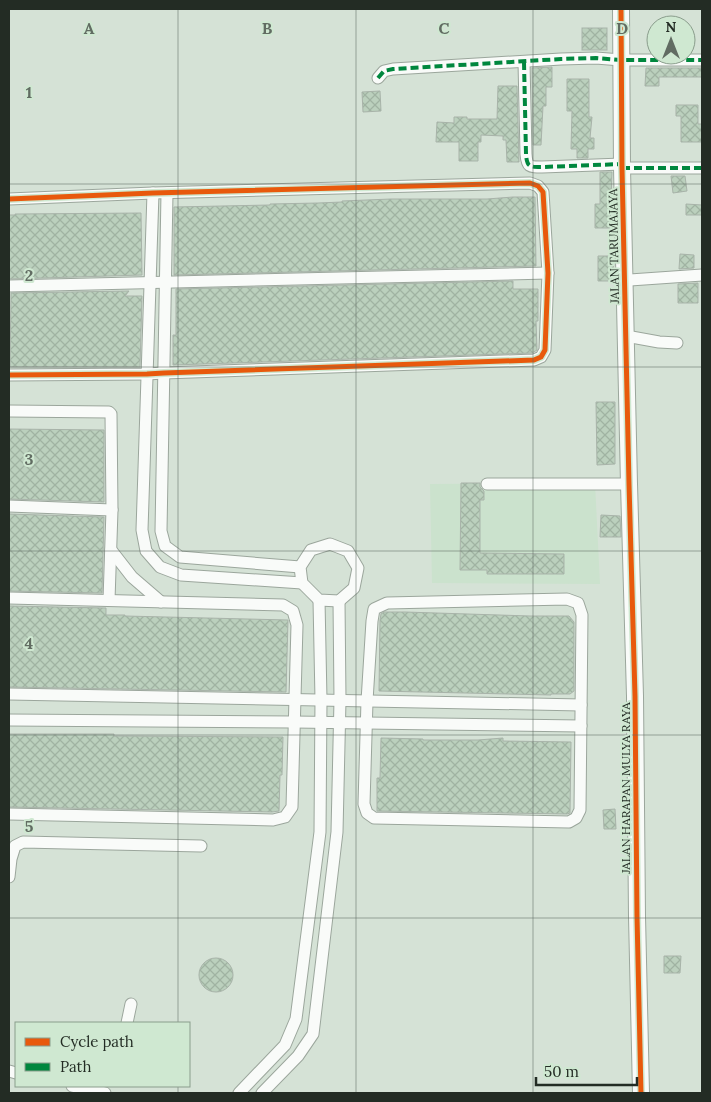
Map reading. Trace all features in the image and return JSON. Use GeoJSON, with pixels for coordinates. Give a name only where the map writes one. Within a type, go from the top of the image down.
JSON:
{"type":"FeatureCollection","features":[{"type":"Feature","properties":{"kind":"street","name":"JALAN TARUMAJAYA"},"geometry":{"type":"LineString","coordinates":[[621,9],[628,60],[628,281],[633,337],[629,484]]}},
{"type":"Feature","properties":{"kind":"street"},"geometry":{"type":"LineString","coordinates":[[378,78],[384,71],[393,69],[570,59],[702,60]]}},
{"type":"Feature","properties":{"kind":"street"},"geometry":{"type":"LineString","coordinates":[[524,62],[526,154],[529,166],[702,168]]}},
{"type":"Feature","properties":{"kind":"street"},"geometry":{"type":"LineString","coordinates":[[9,199],[153,193],[530,183],[538,186],[544,192],[548,273],[545,350],[542,357],[534,360],[147,374],[9,375]]}},
{"type":"Feature","properties":{"kind":"street"},"geometry":{"type":"LineString","coordinates":[[153,193],[142,530],[146,551],[160,567],[181,576],[302,583]]}},
{"type":"Feature","properties":{"kind":"street"},"geometry":{"type":"LineString","coordinates":[[167,193],[161,530],[165,546],[180,557],[300,567]]}},
{"type":"Feature","properties":{"kind":"street"},"geometry":{"type":"LineString","coordinates":[[9,286],[548,273]]}},
{"type":"Feature","properties":{"kind":"street"},"geometry":{"type":"LineString","coordinates":[[628,281],[702,275]]}},
{"type":"Feature","properties":{"kind":"street"},"geometry":{"type":"LineString","coordinates":[[633,337],[677,343]]}},
{"type":"Feature","properties":{"kind":"street"},"geometry":{"type":"LineString","coordinates":[[9,411],[108,412],[111,414],[112,510],[109,600]]}},
{"type":"Feature","properties":{"kind":"street"},"geometry":{"type":"LineString","coordinates":[[487,484],[629,484]]}},
{"type":"Feature","properties":{"kind":"street","name":"JALAN HARAPAN MULYA RAYA"},"geometry":{"type":"LineString","coordinates":[[629,484],[635,696],[641,1093]]}},
{"type":"Feature","properties":{"kind":"street"},"geometry":{"type":"LineString","coordinates":[[9,506],[112,510]]}},
{"type":"Feature","properties":{"kind":"street"},"geometry":{"type":"LineString","coordinates":[[330,544],[348,551],[358,568],[354,588],[339,601],[319,600],[302,583],[300,567],[311,550],[330,544]]}},
{"type":"Feature","properties":{"kind":"street"},"geometry":{"type":"LineString","coordinates":[[111,550],[132,577],[161,602]]}},
{"type":"Feature","properties":{"kind":"street"},"geometry":{"type":"LineString","coordinates":[[9,598],[283,605],[293,611],[297,625],[292,807],[285,817],[273,820],[9,814]]}},
{"type":"Feature","properties":{"kind":"street"},"geometry":{"type":"LineString","coordinates":[[567,599],[578,603],[582,615],[581,705],[580,810],[576,818],[569,822],[374,818],[367,813],[364,804],[367,701],[374,609],[387,603],[567,599]]}},
{"type":"Feature","properties":{"kind":"street"},"geometry":{"type":"LineString","coordinates":[[239,1093],[285,1045],[296,1019],[320,832],[321,700],[319,600]]}},
{"type":"Feature","properties":{"kind":"street"},"geometry":{"type":"LineString","coordinates":[[262,1093],[298,1056],[313,1034],[337,832],[340,700],[339,601]]}},
{"type":"Feature","properties":{"kind":"street"},"geometry":{"type":"LineString","coordinates":[[9,694],[581,705]]}},
{"type":"Feature","properties":{"kind":"street"},"geometry":{"type":"LineString","coordinates":[[9,720],[581,726]]}},
{"type":"Feature","properties":{"kind":"street"},"geometry":{"type":"LineString","coordinates":[[320,832],[337,832]]}},
{"type":"Feature","properties":{"kind":"street"},"geometry":{"type":"LineString","coordinates":[[9,877],[15,846],[23,842],[201,846]]}},
{"type":"Feature","properties":{"kind":"street"},"geometry":{"type":"LineString","coordinates":[[127,1022],[131,1004]]}},
{"type":"Feature","properties":{"kind":"street"},"geometry":{"type":"LineString","coordinates":[[77,1087],[105,1093]]}},
{"type":"Feature","properties":{"kind":"shaded area"},"geometry":{"type":"Polygon","coordinates":[[[595,483],[600,584],[432,583],[430,484],[595,483]]]}},
{"type":"Feature","properties":{"kind":"building"},"geometry":{"type":"Polygon","coordinates":[[[582,28],[607,28],[607,50],[582,50],[582,28]]]}},
{"type":"Feature","properties":{"kind":"building"},"geometry":{"type":"Polygon","coordinates":[[[552,67],[552,87],[546,87],[546,106],[543,106],[541,145],[533,145],[532,68],[552,67]]]}},
{"type":"Feature","properties":{"kind":"building"},"geometry":{"type":"Polygon","coordinates":[[[646,68],[702,68],[702,77],[659,77],[659,86],[645,86],[646,68]]]}},
{"type":"Feature","properties":{"kind":"building"},"geometry":{"type":"Polygon","coordinates":[[[567,79],[589,79],[589,117],[592,117],[590,138],[594,138],[594,149],[588,149],[588,158],[577,158],[577,149],[571,149],[572,111],[567,111],[567,79]]]}},
{"type":"Feature","properties":{"kind":"building"},"geometry":{"type":"Polygon","coordinates":[[[498,86],[517,86],[519,162],[507,162],[506,140],[503,140],[503,136],[481,135],[481,142],[478,142],[478,161],[459,161],[459,142],[436,142],[437,122],[454,123],[454,117],[497,119],[498,86]]]}},
{"type":"Feature","properties":{"kind":"building"},"geometry":{"type":"Polygon","coordinates":[[[380,91],[381,111],[363,112],[362,92],[380,91]]]}},
{"type":"Feature","properties":{"kind":"building"},"geometry":{"type":"Polygon","coordinates":[[[676,105],[698,105],[698,124],[702,124],[702,142],[681,142],[681,116],[676,116],[676,105]]]}},
{"type":"Feature","properties":{"kind":"building"},"geometry":{"type":"Polygon","coordinates":[[[600,172],[612,172],[610,228],[595,228],[595,204],[600,204],[600,172]]]}},
{"type":"Feature","properties":{"kind":"building"},"geometry":{"type":"Polygon","coordinates":[[[671,176],[685,176],[687,191],[673,193],[671,176]]]}},
{"type":"Feature","properties":{"kind":"building"},"geometry":{"type":"Polygon","coordinates":[[[535,197],[536,266],[174,275],[174,207],[270,205],[391,199],[487,199],[535,197]]]}},
{"type":"Feature","properties":{"kind":"building"},"geometry":{"type":"Polygon","coordinates":[[[686,204],[702,205],[702,215],[686,215],[686,204]]]}},
{"type":"Feature","properties":{"kind":"building"},"geometry":{"type":"Polygon","coordinates":[[[141,213],[142,275],[9,279],[9,215],[141,213]]]}},
{"type":"Feature","properties":{"kind":"building"},"geometry":{"type":"Polygon","coordinates":[[[680,254],[694,255],[694,268],[679,269],[680,254]]]}},
{"type":"Feature","properties":{"kind":"building"},"geometry":{"type":"Polygon","coordinates":[[[598,256],[614,256],[613,281],[598,281],[598,256]]]}},
{"type":"Feature","properties":{"kind":"building"},"geometry":{"type":"Polygon","coordinates":[[[513,281],[513,289],[538,289],[537,350],[532,353],[173,365],[173,335],[176,335],[176,289],[513,281]]]}},
{"type":"Feature","properties":{"kind":"building"},"geometry":{"type":"Polygon","coordinates":[[[698,283],[698,303],[678,303],[678,284],[698,283]]]}},
{"type":"Feature","properties":{"kind":"building"},"geometry":{"type":"Polygon","coordinates":[[[129,291],[125,296],[142,296],[140,367],[10,367],[11,293],[129,291]]]}},
{"type":"Feature","properties":{"kind":"building"},"geometry":{"type":"Polygon","coordinates":[[[596,402],[615,402],[615,464],[597,465],[596,402]]]}},
{"type":"Feature","properties":{"kind":"building"},"geometry":{"type":"Polygon","coordinates":[[[9,429],[104,430],[104,502],[9,499],[9,429]]]}},
{"type":"Feature","properties":{"kind":"building"},"geometry":{"type":"Polygon","coordinates":[[[461,483],[480,483],[480,487],[484,491],[484,500],[480,500],[480,553],[564,554],[564,574],[487,574],[487,570],[460,570],[461,483]]]}},
{"type":"Feature","properties":{"kind":"building"},"geometry":{"type":"Polygon","coordinates":[[[9,514],[104,517],[102,593],[9,591],[9,514]]]}},
{"type":"Feature","properties":{"kind":"building"},"geometry":{"type":"Polygon","coordinates":[[[601,515],[620,516],[621,537],[600,537],[601,515]]]}},
{"type":"Feature","properties":{"kind":"building"},"geometry":{"type":"Polygon","coordinates":[[[9,606],[106,608],[106,615],[125,616],[288,620],[286,692],[9,687],[9,606]]]}},
{"type":"Feature","properties":{"kind":"building"},"geometry":{"type":"Polygon","coordinates":[[[384,612],[569,616],[574,622],[574,691],[570,694],[551,695],[379,691],[380,620],[381,614],[384,612]]]}},
{"type":"Feature","properties":{"kind":"building"},"geometry":{"type":"Polygon","coordinates":[[[9,734],[283,737],[279,811],[9,807],[9,734]]]}},
{"type":"Feature","properties":{"kind":"building"},"geometry":{"type":"Polygon","coordinates":[[[381,738],[478,740],[503,738],[503,741],[571,742],[570,813],[377,811],[377,778],[380,778],[381,738]]]}},
{"type":"Feature","properties":{"kind":"building"},"geometry":{"type":"Polygon","coordinates":[[[615,809],[616,829],[604,829],[603,810],[615,809]]]}},
{"type":"Feature","properties":{"kind":"building"},"geometry":{"type":"Polygon","coordinates":[[[664,956],[681,956],[680,973],[664,973],[664,956]]]}},
{"type":"Feature","properties":{"kind":"building"},"geometry":{"type":"Polygon","coordinates":[[[216,958],[223,959],[228,963],[232,968],[232,982],[228,987],[223,991],[216,992],[209,991],[204,987],[200,982],[199,975],[200,968],[204,963],[209,959],[216,958]]]}},
{"type":"Feature","properties":{"kind":"marked path"},"geometry":{"type":"LineString","coordinates":[[378,78],[384,71],[393,69],[561,59],[702,60]]}},
{"type":"Feature","properties":{"kind":"marked path"},"geometry":{"type":"LineString","coordinates":[[524,62],[526,154],[528,164],[534,167],[622,164]]}},
{"type":"Feature","properties":{"kind":"marked path"},"geometry":{"type":"LineString","coordinates":[[622,168],[702,168]]}},
{"type":"Feature","properties":{"kind":"cycle path"},"geometry":{"type":"LineString","coordinates":[[621,9],[622,168],[635,696],[641,1093]]}},
{"type":"Feature","properties":{"kind":"cycle path"},"geometry":{"type":"LineString","coordinates":[[9,199],[153,193],[530,183],[538,186],[543,192],[548,273],[545,350],[541,357],[534,360],[147,374],[9,375]]}}]}
